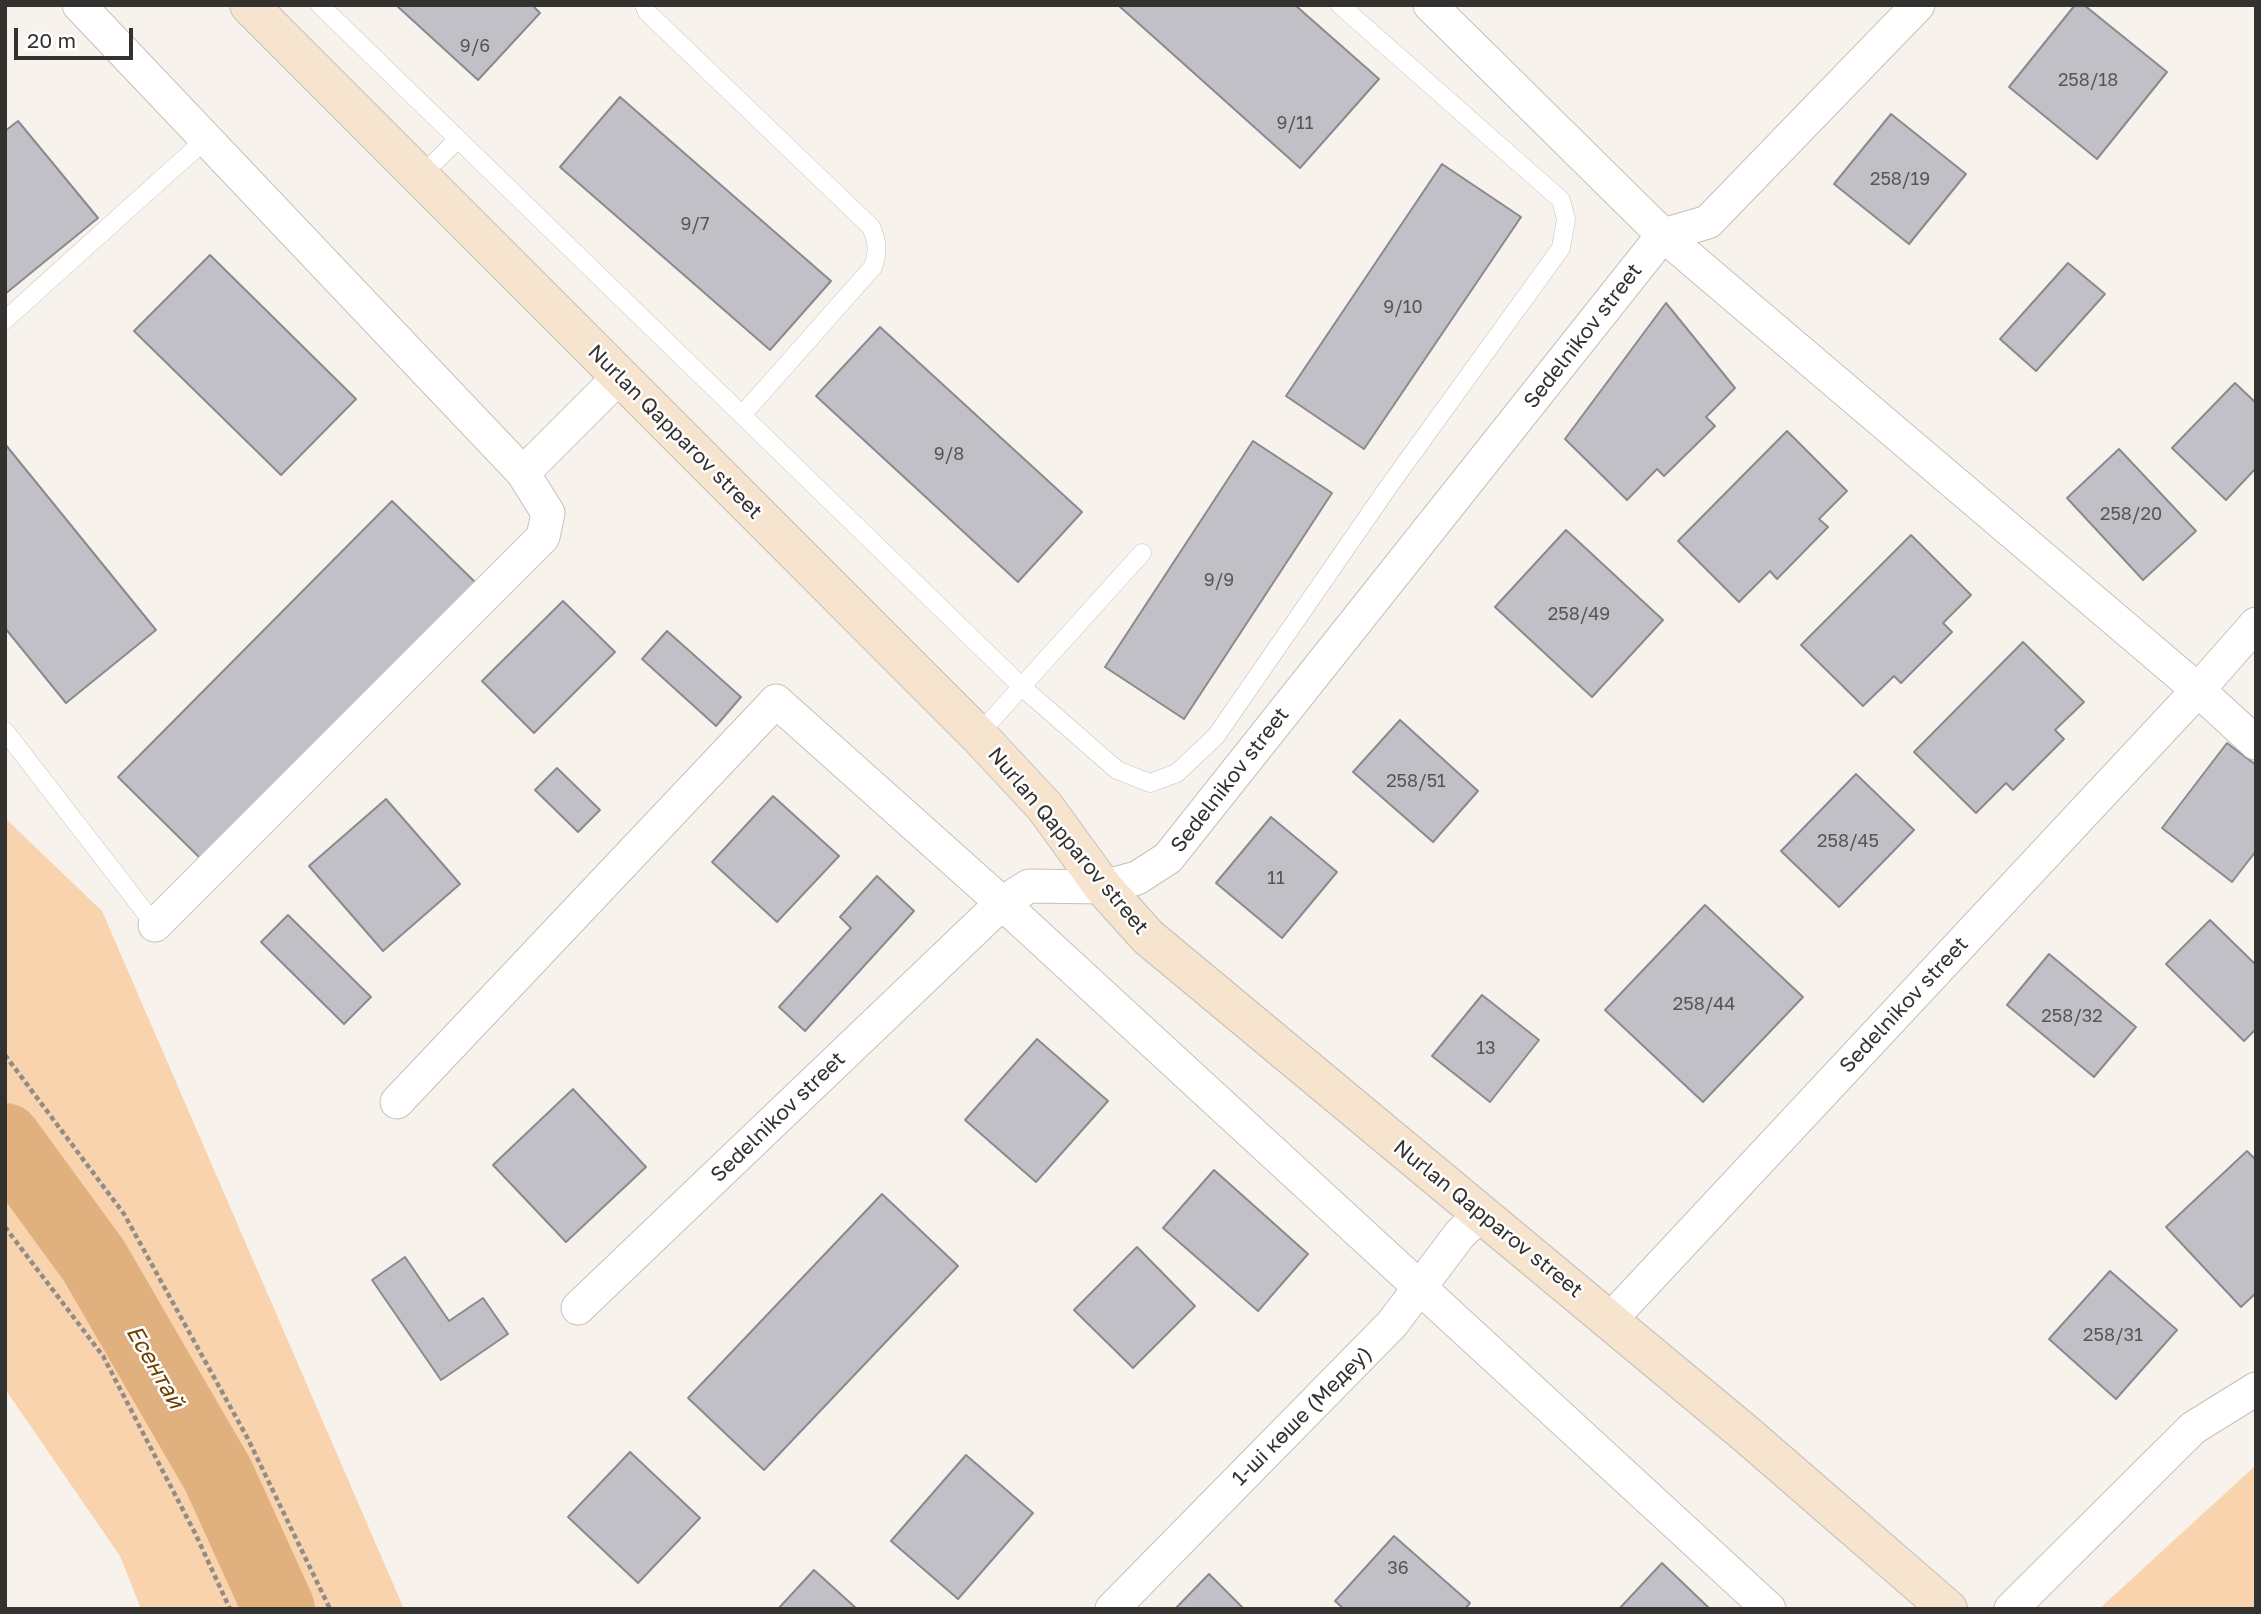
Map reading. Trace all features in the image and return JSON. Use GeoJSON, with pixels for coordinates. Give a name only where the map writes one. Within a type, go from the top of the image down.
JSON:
{"type":"FeatureCollection","features":[{"type":"Feature","properties":{"kind":"street"},"geometry":{"type":"LineString","coordinates":[[79,5],[523,473],[548,513],[543,537],[155,925]]}},
{"type":"Feature","properties":{"kind":"street","name":"Nurlan Qapparov street"},"geometry":{"type":"LineString","coordinates":[[249,5],[978,735],[1045,807],[1104,887],[1147,937],[1746,1434],[1948,1609]]}},
{"type":"Feature","properties":{"kind":"street"},"geometry":{"type":"LineString","coordinates":[[1430,5],[1663,235],[2198,690],[2256,743]]}},
{"type":"Feature","properties":{"kind":"street"},"geometry":{"type":"LineString","coordinates":[[1663,235],[1708,222],[1918,5]]}},
{"type":"Feature","properties":{"kind":"street","name":"Sedelnikov street"},"geometry":{"type":"LineString","coordinates":[[578,1308],[1002,903],[1029,886],[1104,887],[1137,878],[1168,858],[1663,235]]}},
{"type":"Feature","properties":{"kind":"street"},"geometry":{"type":"LineString","coordinates":[[523,473],[619,377]]}},
{"type":"Feature","properties":{"kind":"street","name":"Sedelnikov street"},"geometry":{"type":"LineString","coordinates":[[1610,1320],[2198,690],[2256,624]]}},
{"type":"Feature","properties":{"kind":"street"},"geometry":{"type":"LineString","coordinates":[[397,1102],[776,701],[1002,903],[1769,1609]]}},
{"type":"Feature","properties":{"kind":"street","name":"1-ші көше (Медеу)"},"geometry":{"type":"LineString","coordinates":[[1112,1609],[1392,1324],[1460,1234],[1481,1214]]}},
{"type":"Feature","properties":{"kind":"street"},"geometry":{"type":"LineString","coordinates":[[2011,1609],[2193,1428],[2256,1389]]}},
{"type":"Feature","properties":{"kind":"lane"},"geometry":{"type":"LineString","coordinates":[[320,5],[1022,687],[1117,770],[1150,783],[1177,774],[1216,736],[1389,486],[1561,248],[1566,219],[1561,200],[1340,5]]}},
{"type":"Feature","properties":{"kind":"lane"},"geometry":{"type":"LineString","coordinates":[[644,5],[648,12],[871,227],[877,239],[873,267],[742,415]]}},
{"type":"Feature","properties":{"kind":"lane"},"geometry":{"type":"LineString","coordinates":[[5,320],[207,138]]}},
{"type":"Feature","properties":{"kind":"lane"},"geometry":{"type":"LineString","coordinates":[[420,177],[458,139]]}},
{"type":"Feature","properties":{"kind":"lane"},"geometry":{"type":"LineString","coordinates":[[978,735],[1142,552]]}},
{"type":"Feature","properties":{"kind":"lane"},"geometry":{"type":"LineString","coordinates":[[5,731],[155,925]]}},
{"type":"Feature","properties":{"kind":"path"},"geometry":{"type":"LineString","coordinates":[[5,1055],[124,1214],[248,1439],[330,1609]]}},
{"type":"Feature","properties":{"kind":"path"},"geometry":{"type":"LineString","coordinates":[[5,1227],[103,1356],[230,1609]]}},
{"type":"Feature","properties":{"kind":"shaded area"},"geometry":{"type":"Polygon","coordinates":[[[5,818],[102,911],[404,1609],[141,1609],[120,1556],[5,1389],[5,818]]]}},
{"type":"Feature","properties":{"kind":"shaded area"},"geometry":{"type":"Polygon","coordinates":[[[2256,1465],[2256,1609],[2099,1609],[2256,1465]]]}},
{"type":"Feature","properties":{"kind":"building"},"geometry":{"type":"Polygon","coordinates":[[[396,5],[532,5],[540,13],[478,80],[396,5]]]}},
{"type":"Feature","properties":{"kind":"building"},"geometry":{"type":"Polygon","coordinates":[[[1118,5],[1295,5],[1379,79],[1300,168],[1118,5]]]}},
{"type":"Feature","properties":{"kind":"building"},"geometry":{"type":"Polygon","coordinates":[[[2075,5],[2084,5],[2167,72],[2097,159],[2009,87],[2075,5]]]}},
{"type":"Feature","properties":{"kind":"building"},"geometry":{"type":"Polygon","coordinates":[[[620,97],[831,281],[770,350],[560,167],[620,97]]]}},
{"type":"Feature","properties":{"kind":"building"},"geometry":{"type":"Polygon","coordinates":[[[1891,114],[1966,174],[1909,244],[1834,184],[1891,114]]]}},
{"type":"Feature","properties":{"kind":"building"},"geometry":{"type":"Polygon","coordinates":[[[18,121],[98,218],[5,294],[5,131],[18,121]]]}},
{"type":"Feature","properties":{"kind":"building"},"geometry":{"type":"Polygon","coordinates":[[[1442,164],[1521,217],[1364,449],[1286,396],[1442,164]]]}},
{"type":"Feature","properties":{"kind":"building"},"geometry":{"type":"Polygon","coordinates":[[[210,255],[356,399],[281,475],[134,331],[210,255]]]}},
{"type":"Feature","properties":{"kind":"building"},"geometry":{"type":"Polygon","coordinates":[[[2068,263],[2105,294],[2036,371],[2000,339],[2068,263]]]}},
{"type":"Feature","properties":{"kind":"building"},"geometry":{"type":"Polygon","coordinates":[[[1666,303],[1735,388],[1706,417],[1715,426],[1664,476],[1657,469],[1627,500],[1565,439],[1666,303]]]}},
{"type":"Feature","properties":{"kind":"building"},"geometry":{"type":"Polygon","coordinates":[[[880,327],[1082,512],[1018,582],[816,396],[880,327]]]}},
{"type":"Feature","properties":{"kind":"building"},"geometry":{"type":"Polygon","coordinates":[[[2235,383],[2256,403],[2256,468],[2226,500],[2172,448],[2235,383]]]}},
{"type":"Feature","properties":{"kind":"building"},"geometry":{"type":"Polygon","coordinates":[[[1787,431],[1847,491],[1819,519],[1828,527],[1777,579],[1770,571],[1739,602],[1678,541],[1787,431]]]}},
{"type":"Feature","properties":{"kind":"building"},"geometry":{"type":"Polygon","coordinates":[[[1253,441],[1332,493],[1184,719],[1105,667],[1253,441]]]}},
{"type":"Feature","properties":{"kind":"building"},"geometry":{"type":"Polygon","coordinates":[[[5,444],[156,630],[66,703],[5,628],[5,444]]]}},
{"type":"Feature","properties":{"kind":"building"},"geometry":{"type":"Polygon","coordinates":[[[2119,449],[2196,531],[2143,580],[2067,498],[2119,449]]]}},
{"type":"Feature","properties":{"kind":"building"},"geometry":{"type":"Polygon","coordinates":[[[392,501],[477,584],[203,861],[118,777],[392,501]]]}},
{"type":"Feature","properties":{"kind":"building"},"geometry":{"type":"Polygon","coordinates":[[[1566,530],[1663,620],[1592,697],[1495,607],[1566,530]]]}},
{"type":"Feature","properties":{"kind":"building"},"geometry":{"type":"Polygon","coordinates":[[[1911,535],[1971,595],[1943,623],[1952,632],[1901,683],[1894,676],[1863,706],[1801,645],[1911,535]]]}},
{"type":"Feature","properties":{"kind":"building"},"geometry":{"type":"Polygon","coordinates":[[[563,601],[615,652],[534,733],[482,681],[563,601]]]}},
{"type":"Feature","properties":{"kind":"building"},"geometry":{"type":"Polygon","coordinates":[[[667,631],[741,697],[716,726],[642,659],[667,631]]]}},
{"type":"Feature","properties":{"kind":"building"},"geometry":{"type":"Polygon","coordinates":[[[2023,642],[2084,702],[2055,730],[2064,739],[2013,790],[2006,783],[1976,813],[1914,752],[2023,642]]]}},
{"type":"Feature","properties":{"kind":"building"},"geometry":{"type":"Polygon","coordinates":[[[1400,720],[1478,791],[1433,842],[1353,772],[1400,720]]]}},
{"type":"Feature","properties":{"kind":"building"},"geometry":{"type":"Polygon","coordinates":[[[2227,743],[2256,765],[2256,851],[2232,882],[2162,828],[2227,743]]]}},
{"type":"Feature","properties":{"kind":"building"},"geometry":{"type":"Polygon","coordinates":[[[557,768],[600,810],[578,832],[535,790],[557,768]]]}},
{"type":"Feature","properties":{"kind":"building"},"geometry":{"type":"Polygon","coordinates":[[[1856,774],[1914,830],[1839,907],[1781,851],[1856,774]]]}},
{"type":"Feature","properties":{"kind":"building"},"geometry":{"type":"Polygon","coordinates":[[[773,796],[839,856],[777,922],[712,862],[773,796]]]}},
{"type":"Feature","properties":{"kind":"building"},"geometry":{"type":"Polygon","coordinates":[[[386,799],[460,884],[383,951],[309,866],[386,799]]]}},
{"type":"Feature","properties":{"kind":"building"},"geometry":{"type":"Polygon","coordinates":[[[1271,817],[1337,872],[1282,938],[1216,883],[1271,817]]]}},
{"type":"Feature","properties":{"kind":"building"},"geometry":{"type":"Polygon","coordinates":[[[877,876],[914,911],[805,1031],[779,1007],[851,928],[840,917],[877,876]]]}},
{"type":"Feature","properties":{"kind":"building"},"geometry":{"type":"Polygon","coordinates":[[[1705,905],[1803,997],[1703,1102],[1605,1010],[1705,905]]]}},
{"type":"Feature","properties":{"kind":"building"},"geometry":{"type":"Polygon","coordinates":[[[288,915],[371,997],[344,1024],[261,942],[288,915]]]}},
{"type":"Feature","properties":{"kind":"building"},"geometry":{"type":"Polygon","coordinates":[[[2210,920],[2256,965],[2256,1029],[2244,1041],[2166,964],[2210,920]]]}},
{"type":"Feature","properties":{"kind":"building"},"geometry":{"type":"Polygon","coordinates":[[[2049,954],[2136,1027],[2094,1077],[2007,1005],[2049,954]]]}},
{"type":"Feature","properties":{"kind":"building"},"geometry":{"type":"Polygon","coordinates":[[[1482,995],[1539,1040],[1490,1102],[1432,1056],[1482,995]]]}},
{"type":"Feature","properties":{"kind":"building"},"geometry":{"type":"Polygon","coordinates":[[[1037,1039],[1108,1101],[1036,1182],[965,1120],[1037,1039]]]}},
{"type":"Feature","properties":{"kind":"building"},"geometry":{"type":"Polygon","coordinates":[[[573,1089],[646,1167],[566,1242],[493,1165],[573,1089]]]}},
{"type":"Feature","properties":{"kind":"building"},"geometry":{"type":"Polygon","coordinates":[[[2247,1151],[2256,1160],[2256,1293],[2241,1307],[2166,1227],[2247,1151]]]}},
{"type":"Feature","properties":{"kind":"building"},"geometry":{"type":"Polygon","coordinates":[[[1214,1170],[1308,1254],[1258,1311],[1163,1228],[1214,1170]]]}},
{"type":"Feature","properties":{"kind":"building"},"geometry":{"type":"Polygon","coordinates":[[[882,1194],[958,1266],[764,1470],[688,1398],[882,1194]]]}},
{"type":"Feature","properties":{"kind":"building"},"geometry":{"type":"Polygon","coordinates":[[[1137,1247],[1195,1306],[1133,1368],[1074,1310],[1137,1247]]]}},
{"type":"Feature","properties":{"kind":"building"},"geometry":{"type":"Polygon","coordinates":[[[405,1257],[449,1321],[483,1298],[508,1334],[441,1380],[372,1280],[405,1257]]]}},
{"type":"Feature","properties":{"kind":"building"},"geometry":{"type":"Polygon","coordinates":[[[2110,1271],[2177,1330],[2116,1399],[2049,1339],[2110,1271]]]}},
{"type":"Feature","properties":{"kind":"building"},"geometry":{"type":"Polygon","coordinates":[[[630,1452],[700,1518],[638,1583],[568,1517],[630,1452]]]}},
{"type":"Feature","properties":{"kind":"building"},"geometry":{"type":"Polygon","coordinates":[[[966,1455],[1033,1513],[958,1599],[891,1541],[966,1455]]]}},
{"type":"Feature","properties":{"kind":"building"},"geometry":{"type":"Polygon","coordinates":[[[1394,1536],[1470,1603],[1465,1609],[1344,1609],[1335,1601],[1394,1536]]]}},
{"type":"Feature","properties":{"kind":"building"},"geometry":{"type":"Polygon","coordinates":[[[1662,1563],[1710,1609],[1619,1609],[1662,1563]]]}},
{"type":"Feature","properties":{"kind":"building"},"geometry":{"type":"Polygon","coordinates":[[[814,1570],[857,1609],[778,1609],[814,1570]]]}},
{"type":"Feature","properties":{"kind":"building"},"geometry":{"type":"Polygon","coordinates":[[[1209,1574],[1244,1609],[1175,1609],[1209,1574]]]}},
{"type":"Feature","properties":{"kind":"waterway","name":"Есентай"},"geometry":{"type":"LineString","coordinates":[[5,1139],[94,1261],[218,1475],[279,1609]]}}]}
